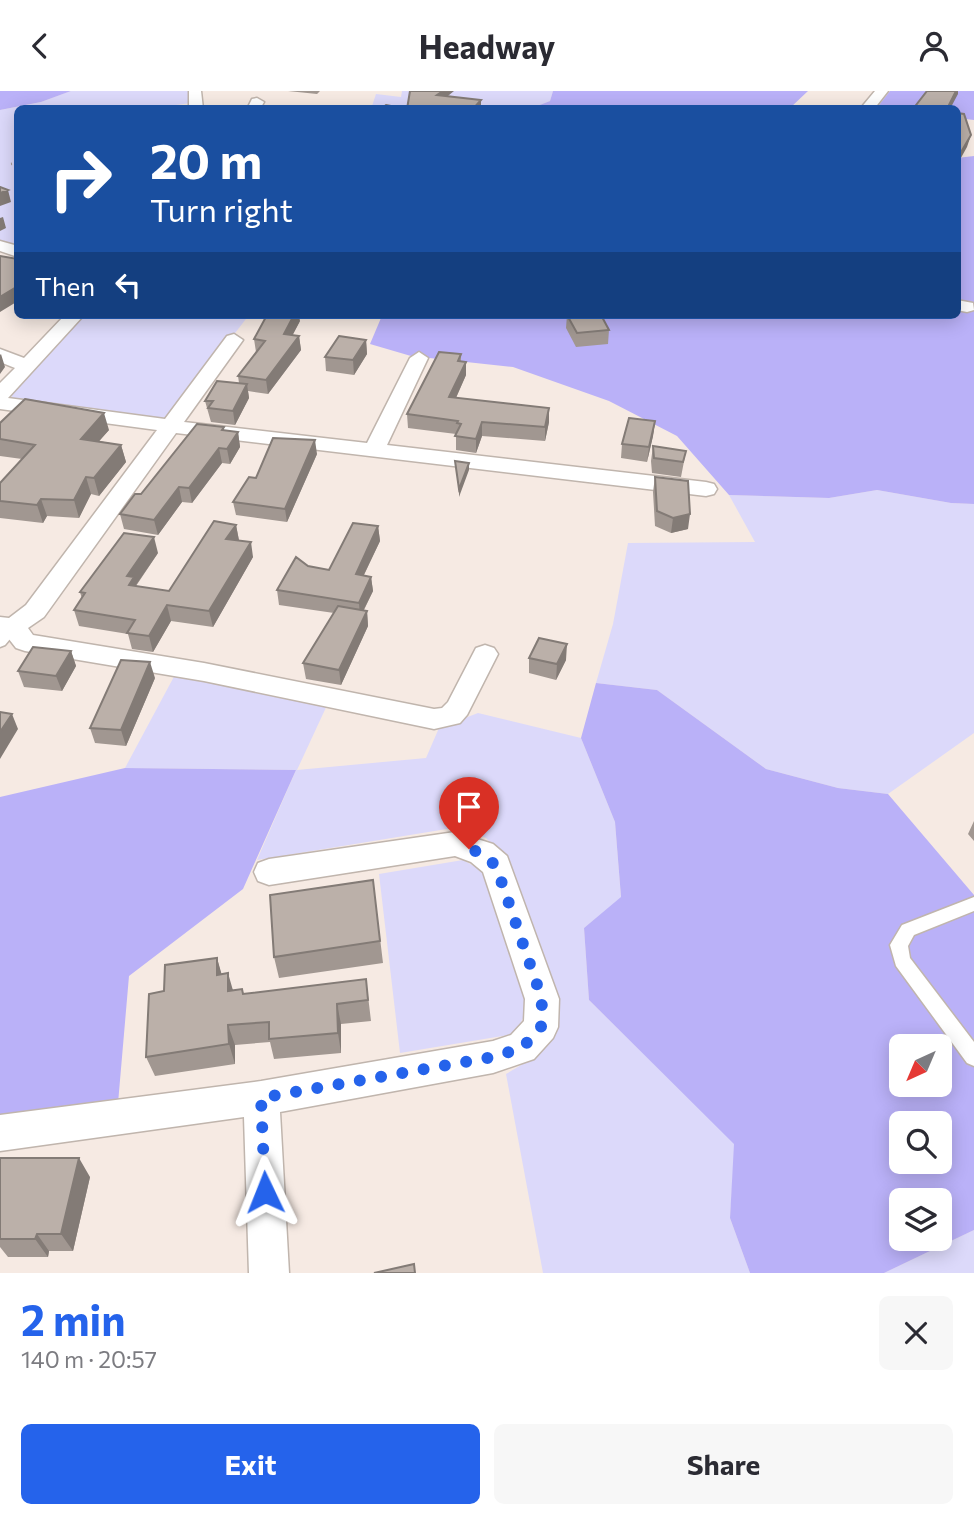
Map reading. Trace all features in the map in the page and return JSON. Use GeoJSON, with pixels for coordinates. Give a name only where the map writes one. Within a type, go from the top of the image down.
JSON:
{"type":"FeatureCollection","features":[{"type":"Feature","properties":{"kind":"street"},"geometry":{"type":"LineString","coordinates":[[870,105],[882,91]]}},
{"type":"Feature","properties":{"kind":"street"},"geometry":{"type":"LineString","coordinates":[[0,395],[71,319]]}},
{"type":"Feature","properties":{"kind":"street"},"geometry":{"type":"LineString","coordinates":[[234,340],[35,611],[4,631],[25,642],[204,672],[434,719],[450,716],[458,708],[485,655]]}},
{"type":"Feature","properties":{"kind":"street"},"geometry":{"type":"LineString","coordinates":[[0,355],[27,366]]}},
{"type":"Feature","properties":{"kind":"street"},"geometry":{"type":"LineString","coordinates":[[375,449],[419,358]]}},
{"type":"Feature","properties":{"kind":"street"},"geometry":{"type":"LineString","coordinates":[[0,403],[169,426],[706,489]]}},
{"type":"Feature","properties":{"kind":"street"},"geometry":{"type":"LineString","coordinates":[[0,1133],[261,1098],[493,1057],[522,1048],[541,1027],[542,999],[496,866],[482,853],[455,844],[269,872]]}},
{"type":"Feature","properties":{"kind":"street"},"geometry":{"type":"LineString","coordinates":[[261,1098],[269,1273]]}},
{"type":"Feature","properties":{"kind":"lane"},"geometry":{"type":"LineString","coordinates":[[974,904],[908,930],[899,945],[902,961],[974,1057]]}},
{"type":"Feature","properties":{"kind":"shaded area"},"geometry":{"type":"Polygon","coordinates":[[[0,91],[71,91],[41,102],[14,105],[14,107],[0,110],[0,91]]]}},
{"type":"Feature","properties":{"kind":"shaded area"},"geometry":{"type":"Polygon","coordinates":[[[71,91],[190,91],[191,103],[26,105],[71,91]]]}},
{"type":"Feature","properties":{"kind":"shaded area"},"geometry":{"type":"Polygon","coordinates":[[[402,91],[553,91],[550,101],[540,105],[372,105],[376,94],[401,97],[402,91]]]}},
{"type":"Feature","properties":{"kind":"shaded area"},"geometry":{"type":"Polygon","coordinates":[[[553,91],[808,91],[793,105],[540,105],[550,101],[553,91]]]}},
{"type":"Feature","properties":{"kind":"shaded area"},"geometry":{"type":"Polygon","coordinates":[[[890,91],[974,91],[974,120],[961,118],[961,105],[879,105],[890,91]]]}},
{"type":"Feature","properties":{"kind":"shaded area"},"geometry":{"type":"Polygon","coordinates":[[[14,107],[14,247],[0,242],[0,110],[14,107]]]}},
{"type":"Feature","properties":{"kind":"shaded area"},"geometry":{"type":"Polygon","coordinates":[[[974,156],[974,504],[951,503],[877,490],[829,498],[729,495],[677,436],[609,401],[513,367],[411,356],[370,344],[381,319],[961,319],[961,158],[974,156]]]}},
{"type":"Feature","properties":{"kind":"shaded area"},"geometry":{"type":"Polygon","coordinates":[[[81,319],[246,319],[172,415],[156,420],[13,401],[11,393],[81,319]]]}},
{"type":"Feature","properties":{"kind":"shaded area"},"geometry":{"type":"Polygon","coordinates":[[[877,490],[951,503],[974,504],[974,733],[888,794],[838,788],[766,769],[657,690],[596,683],[613,624],[628,543],[755,542],[729,495],[829,498],[877,490]]]}},
{"type":"Feature","properties":{"kind":"shaded area"},"geometry":{"type":"Polygon","coordinates":[[[177,671],[329,701],[297,770],[426,758],[439,728],[478,713],[581,738],[615,822],[621,898],[584,928],[589,1000],[735,1144],[730,1218],[750,1273],[543,1273],[506,1074],[528,1061],[547,1041],[507,861],[486,838],[459,827],[257,860],[296,770],[125,768],[177,671]]]}},
{"type":"Feature","properties":{"kind":"shaded area"},"geometry":{"type":"Polygon","coordinates":[[[596,683],[657,690],[766,769],[838,788],[888,794],[974,895],[974,1230],[952,1241],[952,1188],[889,1188],[889,1251],[930,1251],[884,1273],[750,1273],[730,1218],[734,1144],[589,1000],[584,928],[621,897],[615,822],[581,738],[596,683]]]}},
{"type":"Feature","properties":{"kind":"shaded area"},"geometry":{"type":"Polygon","coordinates":[[[125,768],[296,770],[243,889],[129,976],[117,1115],[0,1133],[0,797],[125,768]]]}},
{"type":"Feature","properties":{"kind":"shaded area"},"geometry":{"type":"Polygon","coordinates":[[[463,860],[488,874],[530,1004],[515,1034],[400,1053],[379,874],[463,860]]]}},
{"type":"Feature","properties":{"kind":"shaded area"},"geometry":{"type":"Polygon","coordinates":[[[974,1230],[974,1273],[884,1273],[930,1251],[952,1251],[952,1241],[974,1230]]]}},
{"type":"Feature","properties":{"kind":"building"},"geometry":{"type":"Polygon","coordinates":[[[410,91],[443,91],[437,95],[481,100],[477,105],[408,105],[410,91]]]}},
{"type":"Feature","properties":{"kind":"building"},"geometry":{"type":"Polygon","coordinates":[[[927,91],[956,91],[949,105],[916,105],[927,91]]]}},
{"type":"Feature","properties":{"kind":"building"},"geometry":{"type":"Polygon","coordinates":[[[961,114],[964,114],[971,135],[961,152],[961,114]]]}},
{"type":"Feature","properties":{"kind":"building"},"geometry":{"type":"Polygon","coordinates":[[[0,256],[14,258],[14,288],[0,297],[0,256]]]}},
{"type":"Feature","properties":{"kind":"building"},"geometry":{"type":"Polygon","coordinates":[[[265,319],[292,319],[284,334],[299,336],[266,380],[238,376],[265,341],[254,339],[265,319]]]}},
{"type":"Feature","properties":{"kind":"building"},"geometry":{"type":"Polygon","coordinates":[[[569,319],[603,319],[609,330],[577,333],[569,319]]]}},
{"type":"Feature","properties":{"kind":"building"},"geometry":{"type":"Polygon","coordinates":[[[339,336],[366,340],[353,360],[325,357],[339,336]]]}},
{"type":"Feature","properties":{"kind":"building"},"geometry":{"type":"Polygon","coordinates":[[[439,352],[461,354],[458,361],[466,362],[449,397],[549,408],[545,427],[482,422],[476,439],[455,436],[461,424],[457,423],[458,421],[407,414],[439,352]]]}},
{"type":"Feature","properties":{"kind":"building"},"geometry":{"type":"Polygon","coordinates":[[[217,381],[247,384],[233,411],[208,408],[213,401],[205,401],[217,381]]]}},
{"type":"Feature","properties":{"kind":"building"},"geometry":{"type":"Polygon","coordinates":[[[25,399],[104,413],[81,439],[121,445],[94,478],[86,477],[74,500],[41,499],[37,505],[0,501],[0,483],[35,445],[0,439],[0,423],[25,399]]]}},
{"type":"Feature","properties":{"kind":"building"},"geometry":{"type":"Polygon","coordinates":[[[629,418],[655,421],[649,447],[622,444],[629,418]]]}},
{"type":"Feature","properties":{"kind":"building"},"geometry":{"type":"Polygon","coordinates":[[[197,424],[224,427],[222,430],[238,432],[227,449],[219,448],[189,488],[179,487],[154,520],[120,514],[135,494],[141,494],[197,424]]]}},
{"type":"Feature","properties":{"kind":"building"},"geometry":{"type":"Polygon","coordinates":[[[273,438],[315,440],[285,509],[233,502],[249,477],[256,478],[273,438]]]}},
{"type":"Feature","properties":{"kind":"building"},"geometry":{"type":"Polygon","coordinates":[[[653,446],[686,451],[683,462],[654,458],[653,446]]]}},
{"type":"Feature","properties":{"kind":"building"},"geometry":{"type":"Polygon","coordinates":[[[455,461],[469,463],[459,489],[455,461]]]}},
{"type":"Feature","properties":{"kind":"building"},"geometry":{"type":"Polygon","coordinates":[[[655,477],[688,481],[690,514],[673,518],[657,511],[655,477]]]}},
{"type":"Feature","properties":{"kind":"building"},"geometry":{"type":"Polygon","coordinates":[[[214,521],[236,525],[226,539],[251,542],[209,611],[167,605],[149,636],[127,633],[135,620],[74,610],[85,593],[80,592],[124,533],[154,537],[127,576],[134,577],[129,585],[169,591],[214,521]]]}},
{"type":"Feature","properties":{"kind":"building"},"geometry":{"type":"Polygon","coordinates":[[[353,523],[378,526],[356,574],[371,577],[359,603],[277,590],[296,557],[308,566],[329,570],[353,523]]]}},
{"type":"Feature","properties":{"kind":"building"},"geometry":{"type":"Polygon","coordinates":[[[338,606],[367,611],[339,670],[303,663],[338,606]]]}},
{"type":"Feature","properties":{"kind":"building"},"geometry":{"type":"Polygon","coordinates":[[[539,638],[567,644],[557,664],[529,658],[539,638]]]}},
{"type":"Feature","properties":{"kind":"building"},"geometry":{"type":"Polygon","coordinates":[[[33,647],[71,651],[56,676],[18,671],[33,647]]]}},
{"type":"Feature","properties":{"kind":"building"},"geometry":{"type":"Polygon","coordinates":[[[121,660],[150,662],[121,730],[90,728],[121,660]]]}},
{"type":"Feature","properties":{"kind":"building"},"geometry":{"type":"Polygon","coordinates":[[[0,712],[12,714],[0,732],[0,712]]]}},
{"type":"Feature","properties":{"kind":"building"},"geometry":{"type":"Polygon","coordinates":[[[373,880],[380,941],[274,957],[270,895],[373,880]]]}},
{"type":"Feature","properties":{"kind":"building"},"geometry":{"type":"Polygon","coordinates":[[[217,958],[217,975],[228,973],[228,991],[242,989],[243,994],[366,979],[368,1000],[337,1004],[338,1033],[269,1039],[269,1022],[228,1025],[229,1044],[146,1057],[149,994],[164,991],[165,965],[217,958]]]}},
{"type":"Feature","properties":{"kind":"building"},"geometry":{"type":"Polygon","coordinates":[[[0,1158],[79,1158],[61,1234],[37,1234],[35,1239],[0,1239],[0,1158]]]}},
{"type":"Feature","properties":{"kind":"building"},"geometry":{"type":"Polygon","coordinates":[[[414,1264],[415,1273],[374,1273],[414,1264]]]}},
{"type":"Feature","properties":{"kind":"route"},"geometry":{"type":"LineString","coordinates":[[265,1192],[261,1098],[493,1057],[522,1048],[541,1027],[542,999],[496,866],[482,853],[469,849]]}}]}
